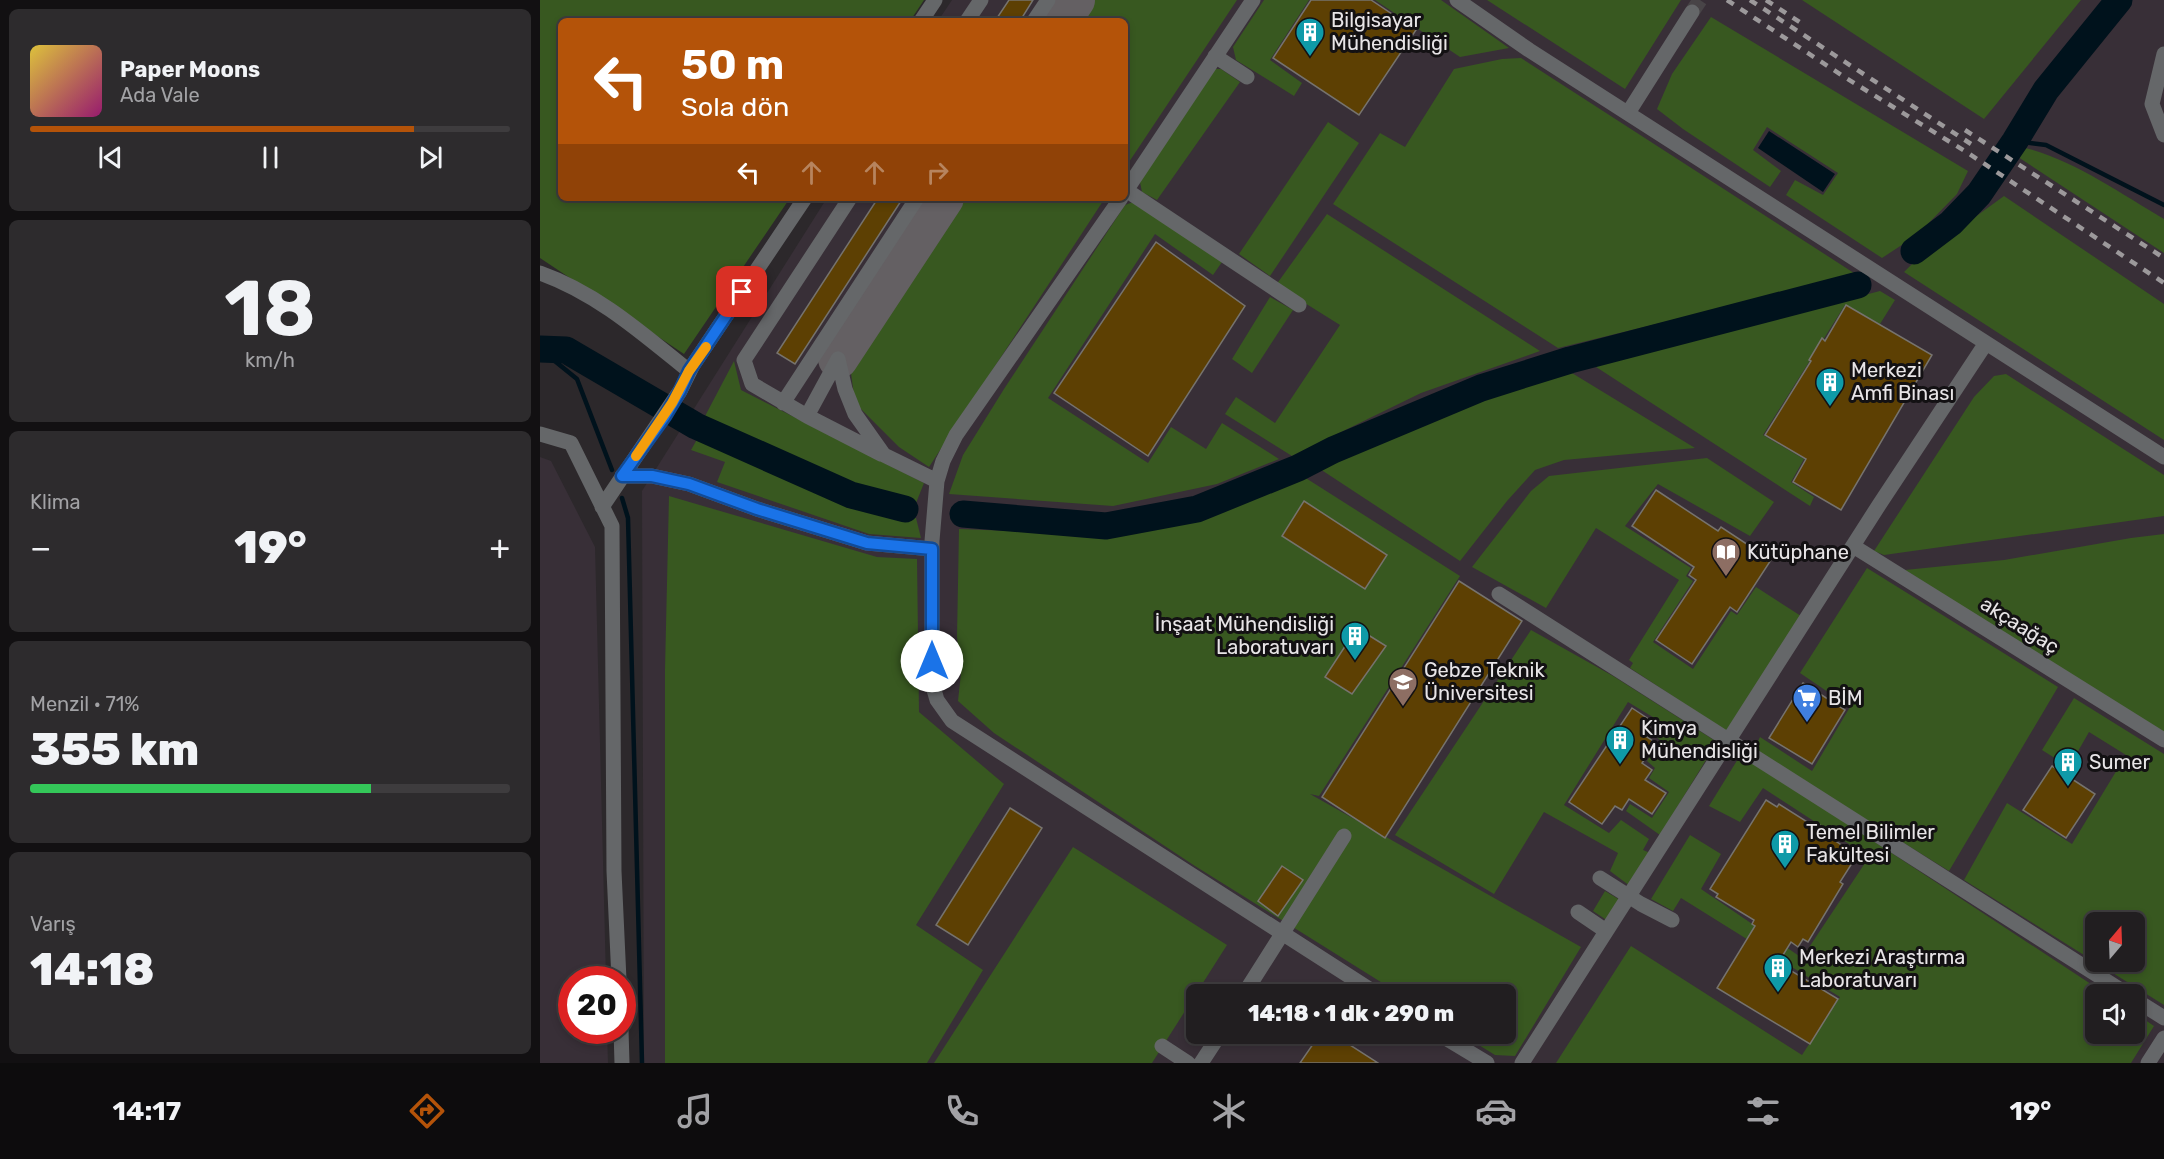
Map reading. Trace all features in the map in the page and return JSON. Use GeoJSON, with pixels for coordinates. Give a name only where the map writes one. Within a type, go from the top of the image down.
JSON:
{"type":"FeatureCollection","features":[{"type":"Feature","properties":{"kind":"street"},"geometry":{"type":"LineString","coordinates":[[923,18],[935,0]]}},
{"type":"Feature","properties":{"kind":"street"},"geometry":{"type":"LineString","coordinates":[[969,18],[981,0]]}},
{"type":"Feature","properties":{"kind":"street"},"geometry":{"type":"LineString","coordinates":[[1036,18],[1048,0]]}},
{"type":"Feature","properties":{"kind":"street"},"geometry":{"type":"LineString","coordinates":[[1128,188],[1253,0]]}},
{"type":"Feature","properties":{"kind":"street"},"geometry":{"type":"LineString","coordinates":[[1456,0],[1529,50],[2164,457]]}},
{"type":"Feature","properties":{"kind":"street"},"geometry":{"type":"LineString","coordinates":[[1628,113],[1692,12]]}},
{"type":"Feature","properties":{"kind":"street"},"geometry":{"type":"LineString","coordinates":[[2164,54],[2152,104],[2164,135]]}},
{"type":"Feature","properties":{"kind":"street"},"geometry":{"type":"LineString","coordinates":[[1215,56],[1247,77]]}},
{"type":"Feature","properties":{"kind":"street"},"geometry":{"type":"LineString","coordinates":[[1128,197],[1299,305]]}},
{"type":"Feature","properties":{"kind":"street"},"geometry":{"type":"LineString","coordinates":[[602,507],[665,416],[689,371],[803,201]]}},
{"type":"Feature","properties":{"kind":"street"},"geometry":{"type":"LineString","coordinates":[[848,201],[744,360],[752,384],[807,416],[937,481]]}},
{"type":"Feature","properties":{"kind":"street"},"geometry":{"type":"LineString","coordinates":[[783,403],[915,201]]}},
{"type":"Feature","properties":{"kind":"street"},"geometry":{"type":"LineString","coordinates":[[1119,201],[956,435],[943,461],[937,481],[932,549],[932,683],[937,700],[952,721],[1361,984]]}},
{"type":"Feature","properties":{"kind":"street"},"geometry":{"type":"LineString","coordinates":[[540,273],[598,302],[621,317],[689,371]]}},
{"type":"Feature","properties":{"kind":"street"},"geometry":{"type":"LineString","coordinates":[[1522,1063],[1853,546],[1986,343]]}},
{"type":"Feature","properties":{"kind":"street"},"geometry":{"type":"LineString","coordinates":[[807,416],[838,359],[845,389],[855,414],[884,455]]}},
{"type":"Feature","properties":{"kind":"street"},"geometry":{"type":"LineString","coordinates":[[540,434],[571,443],[612,526],[614,871],[618,966]]}},
{"type":"Feature","properties":{"kind":"street"},"geometry":{"type":"LineString","coordinates":[[622,476],[652,476],[689,484],[757,509],[867,543],[932,549]]}},
{"type":"Feature","properties":{"kind":"street","name":"akçaağaç"},"geometry":{"type":"LineString","coordinates":[[1853,546],[2164,740]]}},
{"type":"Feature","properties":{"kind":"street"},"geometry":{"type":"LineString","coordinates":[[1499,594],[1617,661],[1728,741],[2111,984]]}},
{"type":"Feature","properties":{"kind":"street"},"geometry":{"type":"LineString","coordinates":[[1250,984],[1344,836]]}},
{"type":"Feature","properties":{"kind":"street"},"geometry":{"type":"LineString","coordinates":[[1600,878],[1672,920]]}},
{"type":"Feature","properties":{"kind":"street"},"geometry":{"type":"LineString","coordinates":[[1578,912],[1606,931]]}},
{"type":"Feature","properties":{"kind":"street"},"geometry":{"type":"LineString","coordinates":[[2145,1006],[2164,1018]]}},
{"type":"Feature","properties":{"kind":"street"},"geometry":{"type":"LineString","coordinates":[[2148,1063],[2164,1038]]}},
{"type":"Feature","properties":{"kind":"street"},"geometry":{"type":"LineString","coordinates":[[621,1044],[622,1063]]}},
{"type":"Feature","properties":{"kind":"street"},"geometry":{"type":"LineString","coordinates":[[1201,1063],[1213,1044]]}},
{"type":"Feature","properties":{"kind":"street"},"geometry":{"type":"LineString","coordinates":[[1456,1044],[1487,1063]]}},
{"type":"Feature","properties":{"kind":"street"},"geometry":{"type":"LineString","coordinates":[[1162,1046],[1188,1063]]}},
{"type":"Feature","properties":{"kind":"shaded area","name":"Gebze Teknik Üniversitesi"},"geometry":{"type":"Polygon","coordinates":[[[952,0],[2164,0],[2164,1063],[644,1063],[642,491],[825,201],[1128,201],[1128,18],[940,18],[952,0]]]}},
{"type":"Feature","properties":{"kind":"shaded area"},"geometry":{"type":"Polygon","coordinates":[[[540,457],[551,461],[595,547],[606,966],[558,966],[558,1044],[607,1044],[608,1063],[540,1063],[540,457]]]}},
{"type":"Feature","properties":{"kind":"green space"},"geometry":{"type":"Polygon","coordinates":[[[540,0],[924,0],[912,18],[558,18],[558,201],[788,201],[684,354],[540,258],[540,0]]]}},
{"type":"Feature","properties":{"kind":"green space"},"geometry":{"type":"Polygon","coordinates":[[[1094,0],[1237,0],[1128,164],[1128,18],[1082,18],[1094,0]]]}},
{"type":"Feature","properties":{"kind":"green space"},"geometry":{"type":"Polygon","coordinates":[[[1264,0],[1309,0],[1270,60],[1302,83],[1294,96],[1236,60],[1233,47],[1264,0]]]}},
{"type":"Feature","properties":{"kind":"green space"},"geometry":{"type":"Polygon","coordinates":[[[1375,0],[1441,0],[1509,48],[1460,57],[1375,0]]]}},
{"type":"Feature","properties":{"kind":"green space"},"geometry":{"type":"Polygon","coordinates":[[[1487,0],[1681,0],[1625,89],[1487,0]]]}},
{"type":"Feature","properties":{"kind":"green space"},"geometry":{"type":"Polygon","coordinates":[[[1802,0],[2081,0],[1984,119],[1802,0]]]}},
{"type":"Feature","properties":{"kind":"green space"},"geometry":{"type":"Polygon","coordinates":[[[1711,17],[1968,171],[1957,194],[1917,235],[1882,258],[1786,195],[1795,180],[1823,195],[1838,173],[1767,127],[1753,150],[1781,171],[1770,187],[1683,129],[1657,109],[1672,74],[1711,17]]]}},
{"type":"Feature","properties":{"kind":"green space"},"geometry":{"type":"Polygon","coordinates":[[[1521,58],[1857,275],[1558,348],[1333,204],[1380,133],[1405,147],[1454,69],[1502,59],[1521,58]]]}},
{"type":"Feature","properties":{"kind":"green space"},"geometry":{"type":"Polygon","coordinates":[[[1212,69],[1221,69],[1240,82],[1157,200],[1142,192],[1140,182],[1212,69]]]}},
{"type":"Feature","properties":{"kind":"green space"},"geometry":{"type":"Polygon","coordinates":[[[1328,122],[1359,143],[1270,276],[1239,254],[1328,122]]]}},
{"type":"Feature","properties":{"kind":"green space"},"geometry":{"type":"Polygon","coordinates":[[[2017,146],[2037,151],[2075,167],[2164,219],[2164,253],[2012,153],[2017,146]]]}},
{"type":"Feature","properties":{"kind":"green space"},"geometry":{"type":"Polygon","coordinates":[[[2004,196],[2164,304],[2164,440],[1904,272],[1916,260],[2004,196]]]}},
{"type":"Feature","properties":{"kind":"green space"},"geometry":{"type":"Polygon","coordinates":[[[963,201],[1103,201],[929,467],[899,447],[855,403],[851,373],[963,201]]]}},
{"type":"Feature","properties":{"kind":"green space"},"geometry":{"type":"Polygon","coordinates":[[[1133,202],[1222,262],[1213,275],[1155,234],[1048,398],[1148,463],[1171,427],[1206,449],[1222,423],[1279,459],[1217,484],[1113,506],[949,494],[963,455],[1004,389],[1125,205],[1133,202]]]}},
{"type":"Feature","properties":{"kind":"green space"},"geometry":{"type":"Polygon","coordinates":[[[1327,214],[1540,351],[1421,393],[1292,456],[1225,414],[1236,397],[1275,423],[1340,325],[1276,285],[1327,214]]]}},
{"type":"Feature","properties":{"kind":"green space"},"geometry":{"type":"Polygon","coordinates":[[[1880,291],[1895,300],[1880,324],[1845,305],[1763,435],[1804,459],[1791,482],[1814,497],[1810,506],[1593,365],[1880,291]]]}},
{"type":"Feature","properties":{"kind":"green space"},"geometry":{"type":"Polygon","coordinates":[[[1270,297],[1293,310],[1252,373],[1232,359],[1270,297]]]}},
{"type":"Feature","properties":{"kind":"green space"},"geometry":{"type":"Polygon","coordinates":[[[734,361],[741,390],[924,483],[916,503],[856,488],[703,420],[734,361]]]}},
{"type":"Feature","properties":{"kind":"green space"},"geometry":{"type":"Polygon","coordinates":[[[1567,370],[1695,448],[1564,460],[1535,470],[1507,501],[1460,561],[1320,469],[1483,396],[1567,370]]]}},
{"type":"Feature","properties":{"kind":"green space"},"geometry":{"type":"Polygon","coordinates":[[[2006,374],[2164,475],[2164,516],[1884,555],[1874,551],[1974,397],[1994,376],[2006,374]]]}},
{"type":"Feature","properties":{"kind":"green space"},"geometry":{"type":"Polygon","coordinates":[[[700,434],[879,513],[916,518],[921,538],[869,534],[717,482],[725,462],[691,450],[700,434]]]}},
{"type":"Feature","properties":{"kind":"green space"},"geometry":{"type":"Polygon","coordinates":[[[1707,458],[1774,502],[1750,536],[1658,484],[1625,526],[1691,568],[1686,576],[1693,581],[1653,642],[1693,669],[1731,611],[1737,615],[1756,587],[1801,616],[1726,731],[1630,668],[1633,663],[1629,660],[1679,580],[1596,528],[1546,608],[1472,567],[1531,491],[1549,476],[1707,458]]]}},
{"type":"Feature","properties":{"kind":"green space"},"geometry":{"type":"Polygon","coordinates":[[[1301,475],[1460,576],[1319,796],[1310,794],[1581,947],[1515,1056],[1495,1055],[1477,1044],[1516,1044],[1516,984],[1384,984],[1195,866],[994,733],[958,701],[961,673],[957,637],[959,529],[1111,535],[1208,512],[1301,475]]]}},
{"type":"Feature","properties":{"kind":"green space"},"geometry":{"type":"Polygon","coordinates":[[[669,496],[877,557],[917,559],[919,712],[1004,784],[916,925],[983,970],[927,1063],[665,1063],[665,670],[669,496]]]}},
{"type":"Feature","properties":{"kind":"green space"},"geometry":{"type":"Polygon","coordinates":[[[2164,534],[2164,734],[1905,570],[2004,560],[2164,534]]]}},
{"type":"Feature","properties":{"kind":"green space"},"geometry":{"type":"Polygon","coordinates":[[[1867,568],[2058,687],[1949,871],[1754,750],[1760,737],[1812,771],[1850,707],[1800,673],[1867,568]]]}},
{"type":"Feature","properties":{"kind":"green space"},"geometry":{"type":"Polygon","coordinates":[[[1531,630],[1613,676],[1717,742],[1660,835],[1626,811],[1630,804],[1652,818],[1669,792],[1649,778],[1655,768],[1647,761],[1660,740],[1653,734],[1661,722],[1628,702],[1564,805],[1609,833],[1621,820],[1649,839],[1643,850],[1650,853],[1630,886],[1610,871],[1618,853],[1544,812],[1494,894],[1395,835],[1531,630]]]}},
{"type":"Feature","properties":{"kind":"green space"},"geometry":{"type":"Polygon","coordinates":[[[2074,698],[2164,754],[2164,1005],[2145,993],[2145,984],[2130,984],[2111,972],[2145,972],[2145,912],[2085,912],[2085,956],[1964,880],[2007,803],[2072,844],[2126,755],[2089,732],[2069,767],[2042,750],[2074,698]]]}},
{"type":"Feature","properties":{"kind":"green space"},"geometry":{"type":"Polygon","coordinates":[[[1741,754],[2091,984],[2085,984],[2085,1044],[2143,1044],[2131,1063],[1556,1063],[1631,946],[1802,1055],[1840,997],[1681,898],[1673,911],[1651,899],[1690,835],[1721,854],[1701,889],[1802,958],[1869,857],[1763,788],[1740,822],[1709,806],[1741,754]]]}},
{"type":"Feature","properties":{"kind":"green space"},"geometry":{"type":"Polygon","coordinates":[[[1073,847],[1227,945],[1202,984],[1186,984],[1186,1010],[1152,1063],[934,1063],[1073,847]]]}},
{"type":"Feature","properties":{"kind":"green space"},"geometry":{"type":"Polygon","coordinates":[[[1605,891],[1620,900],[1608,921],[1593,911],[1605,891]]]}},
{"type":"Feature","properties":{"kind":"green space"},"geometry":{"type":"Polygon","coordinates":[[[2145,1020],[2154,1026],[2145,1040],[2145,1020]]]}},
{"type":"Feature","properties":{"kind":"water"},"geometry":{"type":"Polygon","coordinates":[[[1769,131],[1835,174],[1823,192],[1758,148],[1769,131]]]}},
{"type":"Feature","properties":{"kind":"building"},"geometry":{"type":"Polygon","coordinates":[[[1009,0],[1033,0],[1022,18],[997,18],[1009,0]]]}},
{"type":"Feature","properties":{"kind":"building","name":"Bilgisayar Mühendisliği"},"geometry":{"type":"Polygon","coordinates":[[[1311,0],[1371,0],[1416,30],[1359,115],[1273,58],[1311,0]]]}},
{"type":"Feature","properties":{"kind":"building"},"geometry":{"type":"Polygon","coordinates":[[[876,201],[901,201],[795,364],[777,353],[876,201]]]}},
{"type":"Feature","properties":{"kind":"building"},"geometry":{"type":"Polygon","coordinates":[[[1156,242],[1245,306],[1148,456],[1054,393],[1156,242]]]}},
{"type":"Feature","properties":{"kind":"building","name":"Merkezi Amfi Binası"},"geometry":{"type":"Polygon","coordinates":[[[1846,305],[1932,355],[1841,510],[1793,482],[1806,459],[1765,435],[1811,361],[1809,360],[1822,338],[1825,341],[1846,305]]]}},
{"type":"Feature","properties":{"kind":"building","name":"Kütüphane"},"geometry":{"type":"Polygon","coordinates":[[[1656,490],[1718,531],[1721,527],[1771,560],[1737,612],[1730,607],[1692,664],[1656,640],[1696,580],[1689,575],[1694,567],[1632,526],[1656,490]]]}},
{"type":"Feature","properties":{"kind":"building"},"geometry":{"type":"Polygon","coordinates":[[[1304,501],[1387,555],[1365,589],[1282,536],[1304,501]]]}},
{"type":"Feature","properties":{"kind":"building"},"geometry":{"type":"Polygon","coordinates":[[[1459,581],[1522,621],[1385,838],[1322,797],[1459,581]]]}},
{"type":"Feature","properties":{"kind":"building","name":"İnşaat Mühendisliği Laboratuvarı"},"geometry":{"type":"Polygon","coordinates":[[[1357,628],[1386,646],[1352,694],[1325,677],[1357,628]]]}},
{"type":"Feature","properties":{"kind":"building","name":"BİM"},"geometry":{"type":"Polygon","coordinates":[[[1803,683],[1845,710],[1812,764],[1769,738],[1803,683]]]}},
{"type":"Feature","properties":{"kind":"building","name":"Kimya Mühendisliği"},"geometry":{"type":"Polygon","coordinates":[[[1632,708],[1653,722],[1644,735],[1656,743],[1642,763],[1652,770],[1645,780],[1666,793],[1652,814],[1629,799],[1622,810],[1615,806],[1602,824],[1569,802],[1632,708]]]}},
{"type":"Feature","properties":{"kind":"building"},"geometry":{"type":"Polygon","coordinates":[[[2052,766],[2095,794],[2066,838],[2023,810],[2052,766]]]}},
{"type":"Feature","properties":{"kind":"building","name":"Temel Bilimler Fakültesi"},"geometry":{"type":"Polygon","coordinates":[[[1766,800],[1777,807],[1779,804],[1815,827],[1817,823],[1836,836],[1834,840],[1856,857],[1840,882],[1843,884],[1808,942],[1803,939],[1798,947],[1791,942],[1778,963],[1838,999],[1810,1044],[1717,988],[1755,926],[1752,924],[1754,920],[1716,897],[1718,894],[1710,889],[1766,800]]]}},
{"type":"Feature","properties":{"kind":"building"},"geometry":{"type":"Polygon","coordinates":[[[1010,808],[1042,828],[968,945],[936,925],[1010,808]]]}},
{"type":"Feature","properties":{"kind":"building"},"geometry":{"type":"Polygon","coordinates":[[[1282,866],[1303,880],[1278,916],[1258,901],[1282,866]]]}},
{"type":"Feature","properties":{"kind":"building"},"geometry":{"type":"Polygon","coordinates":[[[1313,1044],[1349,1044],[1378,1063],[1300,1063],[1313,1044]]]}},
{"type":"Feature","properties":{"kind":"waterway"},"geometry":{"type":"LineString","coordinates":[[1914,251],[1951,223],[1979,194],[2046,90],[2119,0]]}},
{"type":"Feature","properties":{"kind":"waterway"},"geometry":{"type":"LineString","coordinates":[[2015,141],[2046,145],[2164,205]]}},
{"type":"Feature","properties":{"kind":"waterway"},"geometry":{"type":"LineString","coordinates":[[963,514],[1106,526],[1197,509],[1298,468],[1333,450],[1481,388],[1570,360],[1858,285]]}},
{"type":"Feature","properties":{"kind":"waterway"},"geometry":{"type":"LineString","coordinates":[[540,349],[577,379],[612,470]]}},
{"type":"Feature","properties":{"kind":"waterway"},"geometry":{"type":"LineString","coordinates":[[540,349],[566,350],[696,426],[851,495],[905,509]]}},
{"type":"Feature","properties":{"kind":"waterway"},"geometry":{"type":"LineString","coordinates":[[622,498],[628,518],[642,1063]]}},
{"type":"Feature","properties":{"kind":"taxiway"},"geometry":{"type":"LineString","coordinates":[[1063,18],[1075,0]]}},
{"type":"Feature","properties":{"kind":"taxiway"},"geometry":{"type":"LineString","coordinates":[[838,359],[942,201]]}},
{"type":"Feature","properties":{"kind":"tunnel"},"geometry":{"type":"LineString","coordinates":[[1692,12],[1700,0]]}},
{"type":"Feature","properties":{"kind":"railway"},"geometry":{"type":"LineString","coordinates":[[1727,0],[1846,78],[1968,153],[2164,283]]}},
{"type":"Feature","properties":{"kind":"railway"},"geometry":{"type":"LineString","coordinates":[[1750,0],[1971,144]]}},
{"type":"Feature","properties":{"kind":"railway"},"geometry":{"type":"LineString","coordinates":[[1766,0],[1804,25]]}},
{"type":"Feature","properties":{"kind":"railway"},"geometry":{"type":"LineString","coordinates":[[1965,130],[2164,258]]}},
{"type":"Feature","properties":{"kind":"slow traffic"},"geometry":{"type":"LineString","coordinates":[[636,456],[680,391],[689,371],[706,347]]}},
{"type":"Feature","properties":{"kind":"place","name":"Bilgisayar Mühendisliği"},"geometry":{"type":"Point","coordinates":[1310,58]}},
{"type":"Feature","properties":{"kind":"place","name":"Merkezi Amfi Binası"},"geometry":{"type":"Point","coordinates":[1830,408]}},
{"type":"Feature","properties":{"kind":"place","name":"Kütüphane"},"geometry":{"type":"Point","coordinates":[1726,578]}},
{"type":"Feature","properties":{"kind":"place","name":"İnşaat Mühendisliği Laboratuvarı"},"geometry":{"type":"Point","coordinates":[1355,662]}},
{"type":"Feature","properties":{"kind":"place","name":"Gebze Teknik Üniversitesi"},"geometry":{"type":"Point","coordinates":[1403,708]}},
{"type":"Feature","properties":{"kind":"place","name":"BİM"},"geometry":{"type":"Point","coordinates":[1807,724]}},
{"type":"Feature","properties":{"kind":"place","name":"Kimya Mühendisliği"},"geometry":{"type":"Point","coordinates":[1620,766]}},
{"type":"Feature","properties":{"kind":"place","name":"Sumer"},"geometry":{"type":"Point","coordinates":[2068,788]}},
{"type":"Feature","properties":{"kind":"place","name":"Temel Bilimler Fakültesi"},"geometry":{"type":"Point","coordinates":[1785,870]}},
{"type":"Feature","properties":{"kind":"place","name":"Merkezi Araştırma Laboratuvarı"},"geometry":{"type":"Point","coordinates":[1778,994]}},
{"type":"Feature","properties":{"kind":"route"},"geometry":{"type":"LineString","coordinates":[[742,292],[689,371],[665,416],[622,476],[652,476],[689,484],[757,509],[867,543],[932,549],[932,661]]}}]}
